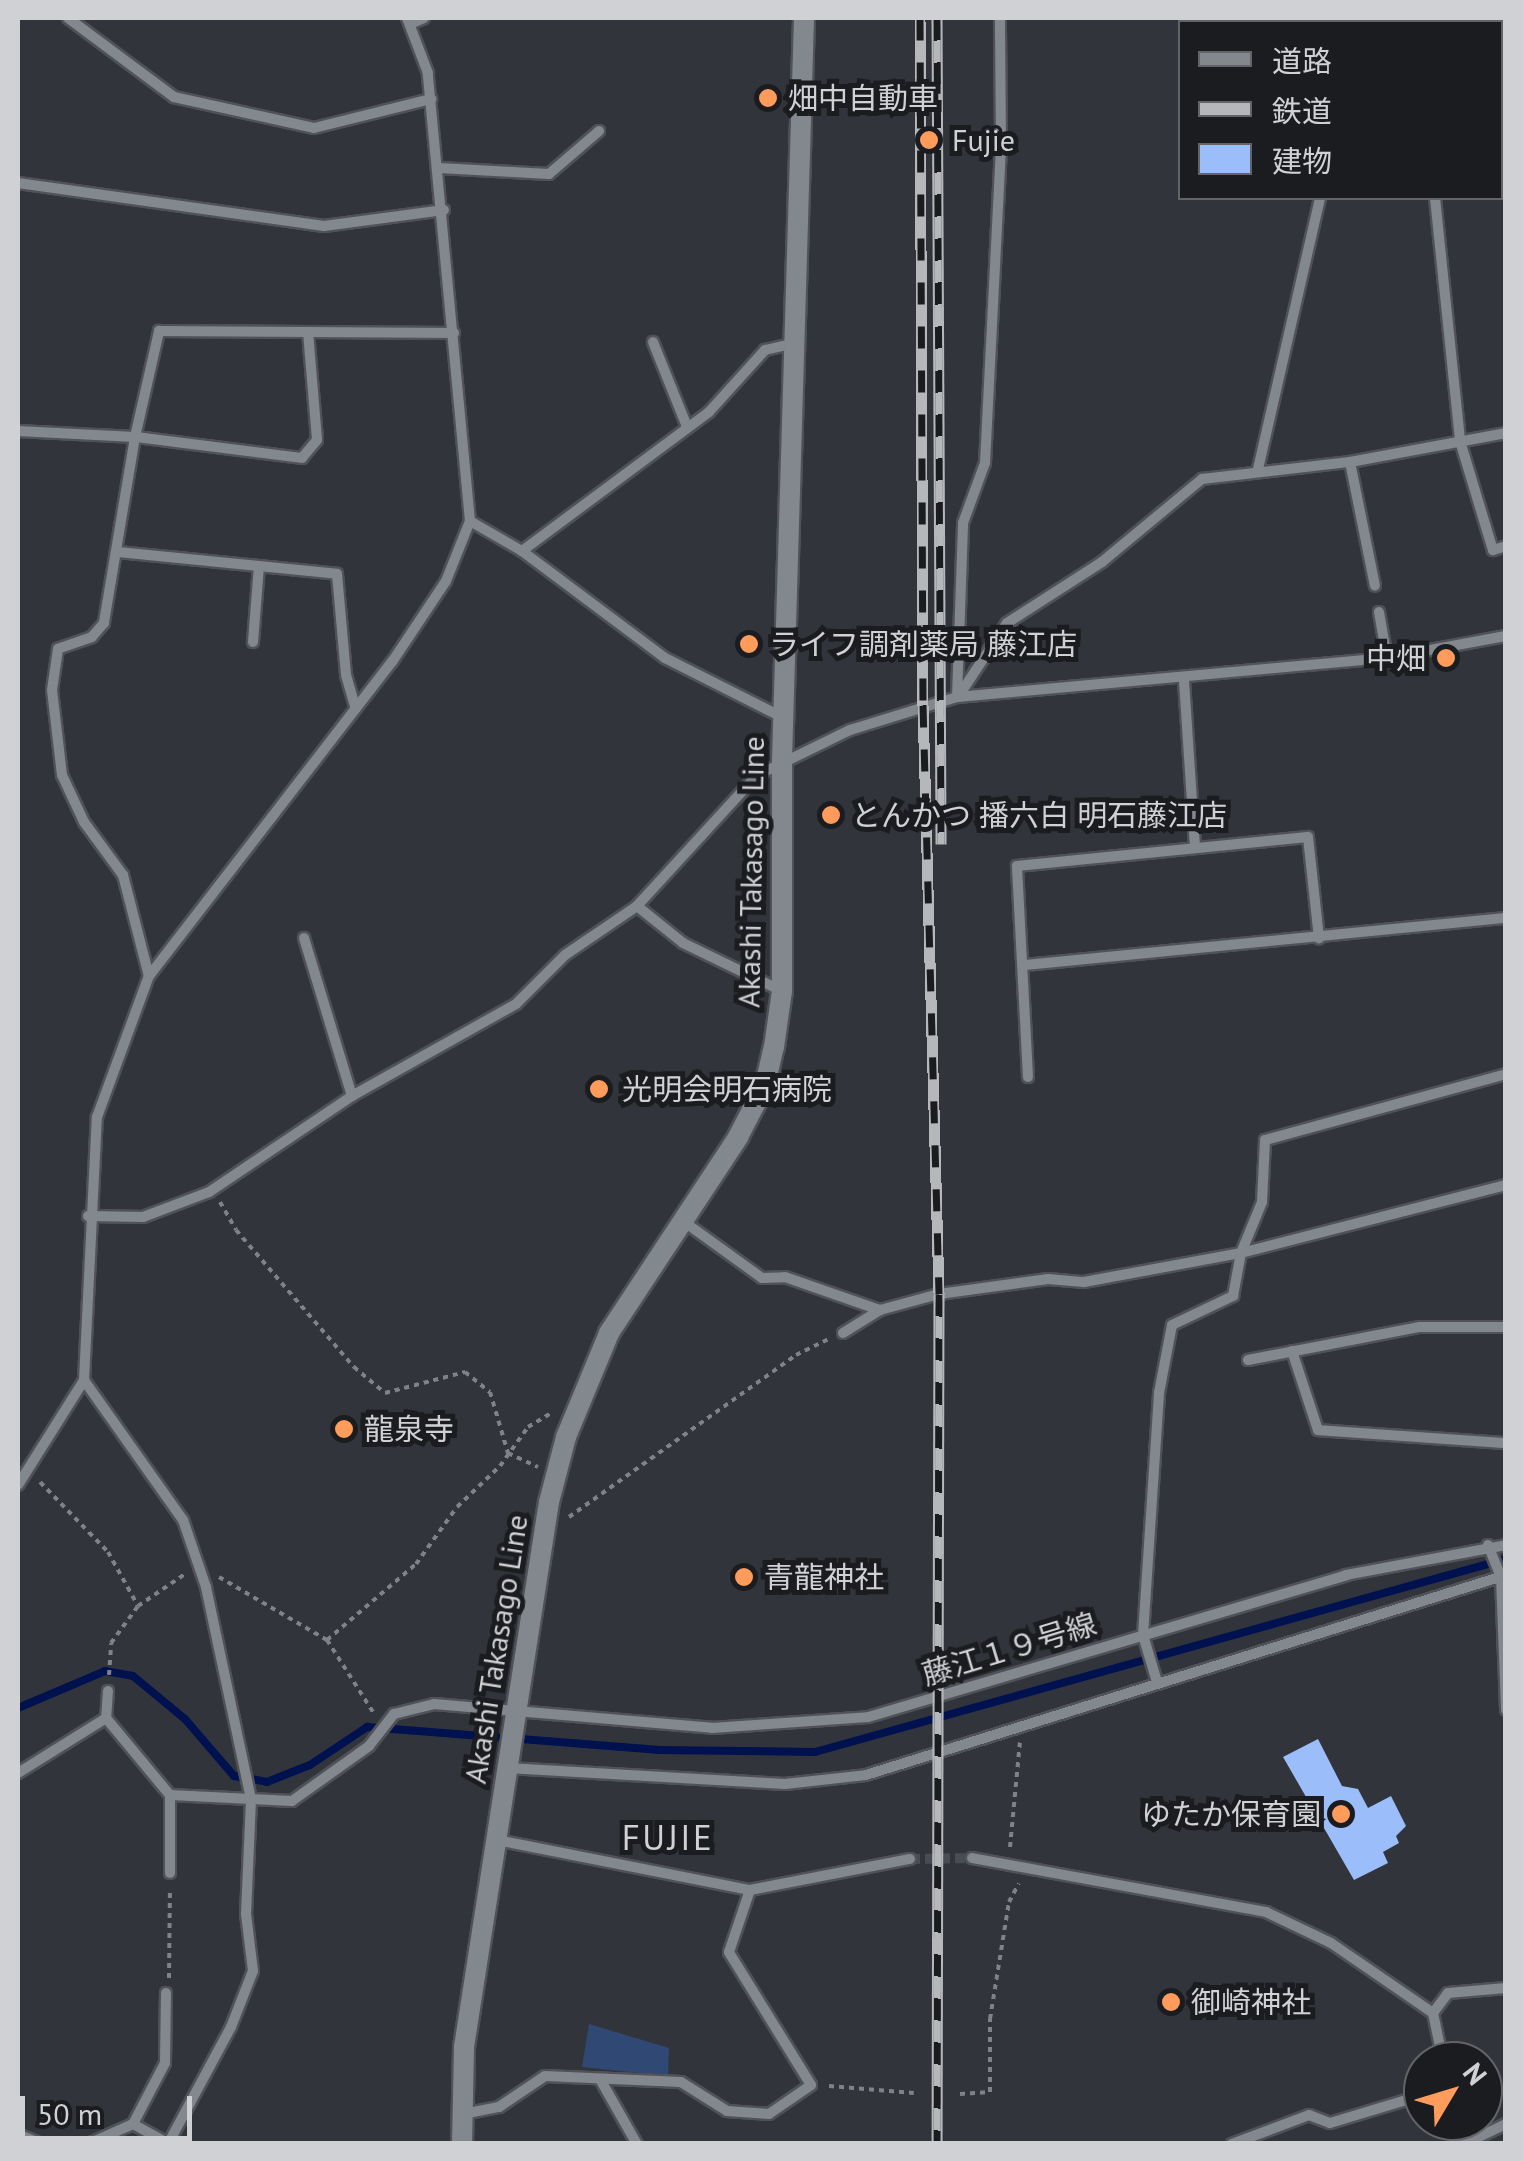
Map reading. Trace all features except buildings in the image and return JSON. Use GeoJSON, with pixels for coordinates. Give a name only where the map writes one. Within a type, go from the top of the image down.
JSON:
{"type":"FeatureCollection","features":[{"type":"Feature","properties":{"kind":"main road","name":"Akashi Takasago Line"},"geometry":{"type":"LineString","coordinates":[[462,2144],[464,2047],[544,1534],[557,1473],[609,1333],[683,1221],[765,1084],[782,991],[782,760],[804,18]]}},
{"type":"Feature","properties":{"kind":"street"},"geometry":{"type":"LineString","coordinates":[[68,18],[174,97],[314,128],[431,99]]}},
{"type":"Feature","properties":{"kind":"street"},"geometry":{"type":"LineString","coordinates":[[18,1485],[84,1380],[88,1216],[96,1117],[149,976],[356,708],[446,581],[470,521],[431,99],[409,21],[424,18]]}},
{"type":"Feature","properties":{"kind":"street"},"geometry":{"type":"LineString","coordinates":[[957,698],[962,523],[985,463],[1001,142],[1000,18]]}},
{"type":"Feature","properties":{"kind":"street"},"geometry":{"type":"LineString","coordinates":[[439,168],[550,174],[599,131]]}},
{"type":"Feature","properties":{"kind":"street"},"geometry":{"type":"LineString","coordinates":[[18,183],[324,226],[444,210]]}},
{"type":"Feature","properties":{"kind":"street"},"geometry":{"type":"LineString","coordinates":[[1258,469],[1320,200]]}},
{"type":"Feature","properties":{"kind":"street"},"geometry":{"type":"LineString","coordinates":[[1435,200],[1460,442],[1493,550],[1506,546]]}},
{"type":"Feature","properties":{"kind":"street"},"geometry":{"type":"LineString","coordinates":[[149,976],[124,875],[84,822],[62,775],[52,690],[58,649],[92,638],[104,623],[135,438],[159,331],[454,333]]}},
{"type":"Feature","properties":{"kind":"street"},"geometry":{"type":"LineString","coordinates":[[18,431],[135,438],[302,458],[317,440],[308,332]]}},
{"type":"Feature","properties":{"kind":"street"},"geometry":{"type":"LineString","coordinates":[[653,342],[686,424]]}},
{"type":"Feature","properties":{"kind":"street"},"geometry":{"type":"LineString","coordinates":[[522,551],[686,424],[709,412],[765,350],[796,343]]}},
{"type":"Feature","properties":{"kind":"street"},"geometry":{"type":"LineString","coordinates":[[957,698],[1008,624],[1102,562],[1202,479],[1258,469],[1350,462],[1506,433]]}},
{"type":"Feature","properties":{"kind":"street"},"geometry":{"type":"LineString","coordinates":[[1350,462],[1375,586]]}},
{"type":"Feature","properties":{"kind":"street"},"geometry":{"type":"LineString","coordinates":[[470,521],[522,551],[665,658],[785,718]]}},
{"type":"Feature","properties":{"kind":"street"},"geometry":{"type":"LineString","coordinates":[[118,552],[336,574],[346,675],[356,708]]}},
{"type":"Feature","properties":{"kind":"street"},"geometry":{"type":"LineString","coordinates":[[253,642],[259,566]]}},
{"type":"Feature","properties":{"kind":"street"},"geometry":{"type":"LineString","coordinates":[[1379,612],[1386,658]]}},
{"type":"Feature","properties":{"kind":"street"},"geometry":{"type":"LineString","coordinates":[[88,1216],[143,1217],[213,1189],[352,1096],[516,1004],[565,955],[638,906],[756,776],[850,730],[957,698],[1184,681],[1386,658],[1506,636]]}},
{"type":"Feature","properties":{"kind":"street"},"geometry":{"type":"LineString","coordinates":[[1184,681],[1195,848]]}},
{"type":"Feature","properties":{"kind":"street"},"geometry":{"type":"LineString","coordinates":[[1028,1077],[1017,866],[1308,837],[1319,938]]}},
{"type":"Feature","properties":{"kind":"street"},"geometry":{"type":"LineString","coordinates":[[638,906],[683,944],[782,991]]}},
{"type":"Feature","properties":{"kind":"street"},"geometry":{"type":"LineString","coordinates":[[1025,965],[1506,918]]}},
{"type":"Feature","properties":{"kind":"street"},"geometry":{"type":"LineString","coordinates":[[304,938],[352,1096]]}},
{"type":"Feature","properties":{"kind":"street"},"geometry":{"type":"LineString","coordinates":[[1156,1682],[1143,1635],[1158,1393],[1172,1325],[1233,1296],[1241,1253],[1262,1202],[1265,1140],[1506,1074]]}},
{"type":"Feature","properties":{"kind":"street"},"geometry":{"type":"LineString","coordinates":[[843,1333],[880,1310],[939,1294],[1048,1279],[1084,1282],[1241,1253],[1506,1186]]}},
{"type":"Feature","properties":{"kind":"street"},"geometry":{"type":"LineString","coordinates":[[683,1221],[762,1278],[785,1278],[880,1310]]}},
{"type":"Feature","properties":{"kind":"street"},"geometry":{"type":"LineString","coordinates":[[1248,1360],[1420,1327],[1506,1327]]}},
{"type":"Feature","properties":{"kind":"street"},"geometry":{"type":"LineString","coordinates":[[1292,1351],[1318,1430],[1506,1443]]}},
{"type":"Feature","properties":{"kind":"street"},"geometry":{"type":"LineString","coordinates":[[84,1380],[183,1520],[198,1565],[251,1799],[246,1914],[253,1971],[232,2027],[168,2143],[133,2124]]}},
{"type":"Feature","properties":{"kind":"street"},"geometry":{"type":"LineString","coordinates":[[1488,1545],[1503,1576],[1506,1710]]}},
{"type":"Feature","properties":{"kind":"street","name":"藤江１９号線"},"geometry":{"type":"LineString","coordinates":[[389,1721],[434,1704],[516,1718],[712,1728],[868,1717],[1346,1576],[1488,1545],[1506,1545]]}},
{"type":"Feature","properties":{"kind":"street"},"geometry":{"type":"LineString","coordinates":[[509,1761],[785,1784],[866,1775],[1503,1576]]}},
{"type":"Feature","properties":{"kind":"street"},"geometry":{"type":"LineString","coordinates":[[108,1690],[106,1718],[170,1794],[170,1873]]}},
{"type":"Feature","properties":{"kind":"street"},"geometry":{"type":"LineString","coordinates":[[18,1773],[106,1718]]}},
{"type":"Feature","properties":{"kind":"street"},"geometry":{"type":"LineString","coordinates":[[170,1794],[292,1800],[369,1746],[389,1721]]}},
{"type":"Feature","properties":{"kind":"street"},"geometry":{"type":"LineString","coordinates":[[497,1840],[750,1890],[910,1859]]}},
{"type":"Feature","properties":{"kind":"street"},"geometry":{"type":"LineString","coordinates":[[972,1858],[1008,1860],[1266,1912],[1331,1942],[1433,2013],[1439,2041]]}},
{"type":"Feature","properties":{"kind":"street"},"geometry":{"type":"LineString","coordinates":[[462,2114],[498,2106],[545,2076],[681,2082],[727,2111],[769,2114],[811,2084],[728,1952],[750,1890]]}},
{"type":"Feature","properties":{"kind":"street"},"geometry":{"type":"LineString","coordinates":[[1433,2013],[1448,1993],[1506,1988]]}},
{"type":"Feature","properties":{"kind":"street"},"geometry":{"type":"LineString","coordinates":[[88,2144],[133,2124],[165,2063],[166,1994]]}},
{"type":"Feature","properties":{"kind":"street"},"geometry":{"type":"LineString","coordinates":[[600,2078],[637,2144]]}},
{"type":"Feature","properties":{"kind":"street"},"geometry":{"type":"LineString","coordinates":[[1232,2144],[1309,2116],[1330,2123],[1403,2101]]}},
{"type":"Feature","properties":{"kind":"street"},"geometry":{"type":"LineString","coordinates":[[1462,2144],[1506,2124]]}},
{"type":"Feature","properties":{"kind":"street"},"geometry":{"type":"LineString","coordinates":[[18,2134],[42,2144]]}},
{"type":"Feature","properties":{"kind":"path"},"geometry":{"type":"LineString","coordinates":[[213,1189],[236,1230],[354,1367],[385,1393],[465,1372],[490,1392],[508,1453]]}},
{"type":"Feature","properties":{"kind":"path"},"geometry":{"type":"LineString","coordinates":[[544,1534],[796,1355],[843,1333]]}},
{"type":"Feature","properties":{"kind":"path"},"geometry":{"type":"LineString","coordinates":[[327,1640],[416,1564],[457,1506],[545,1414],[578,1409]]}},
{"type":"Feature","properties":{"kind":"path"},"geometry":{"type":"LineString","coordinates":[[508,1453],[557,1473]]}},
{"type":"Feature","properties":{"kind":"path"},"geometry":{"type":"LineString","coordinates":[[26,1471],[108,1552],[138,1606]]}},
{"type":"Feature","properties":{"kind":"path"},"geometry":{"type":"LineString","coordinates":[[108,1690],[111,1643],[138,1606],[198,1565],[327,1640],[372,1714],[389,1721]]}},
{"type":"Feature","properties":{"kind":"path"},"geometry":{"type":"LineString","coordinates":[[1008,1860],[1021,1728]]}},
{"type":"Feature","properties":{"kind":"path"},"geometry":{"type":"LineString","coordinates":[[960,2094],[990,2092],[990,2019],[1008,1902],[1023,1864]]}},
{"type":"Feature","properties":{"kind":"path"},"geometry":{"type":"LineString","coordinates":[[166,1994],[170,1873]]}},
{"type":"Feature","properties":{"kind":"path"},"geometry":{"type":"LineString","coordinates":[[811,2084],[914,2093]]}},
{"type":"Feature","properties":{"kind":"shaded area"},"geometry":{"type":"Polygon","coordinates":[[[589,2024],[669,2048],[668,2076],[582,2067],[589,2024]]]}},
{"type":"Feature","properties":{"kind":"waterway"},"geometry":{"type":"LineString","coordinates":[[18,1708],[105,1671],[133,1676],[185,1719],[234,1776],[267,1782],[310,1765],[367,1727],[657,1750],[815,1752],[1506,1559]]}},
{"type":"Feature","properties":{"kind":"tunnel"},"geometry":{"type":"LineString","coordinates":[[910,1859],[972,1858]]}},
{"type":"Feature","properties":{"kind":"railway"},"geometry":{"type":"LineString","coordinates":[[920,18],[923,705],[939,1294],[937,2144]]}},
{"type":"Feature","properties":{"kind":"railway"},"geometry":{"type":"LineString","coordinates":[[937,18],[941,844]]}},
{"type":"Feature","properties":{"kind":"place","name":"畑中自動車"},"geometry":{"type":"Point","coordinates":[768,98]}},
{"type":"Feature","properties":{"kind":"place","name":"Fujie"},"geometry":{"type":"Point","coordinates":[929,140]}},
{"type":"Feature","properties":{"kind":"place","name":"ライフ調剤薬局 藤江店"},"geometry":{"type":"Point","coordinates":[749,644]}},
{"type":"Feature","properties":{"kind":"place","name":"中畑"},"geometry":{"type":"Point","coordinates":[1446,658]}},
{"type":"Feature","properties":{"kind":"place","name":"とんかつ 播六白 明石藤江店"},"geometry":{"type":"Point","coordinates":[831,815]}},
{"type":"Feature","properties":{"kind":"place","name":"光明会明石病院"},"geometry":{"type":"Point","coordinates":[599,1089]}},
{"type":"Feature","properties":{"kind":"place","name":"龍泉寺"},"geometry":{"type":"Point","coordinates":[344,1429]}},
{"type":"Feature","properties":{"kind":"place","name":"青龍神社"},"geometry":{"type":"Point","coordinates":[744,1577]}},
{"type":"Feature","properties":{"kind":"place","name":"ゆたか保育園"},"geometry":{"type":"Point","coordinates":[1341,1814]}},
{"type":"Feature","properties":{"kind":"place","name":"御崎神社"},"geometry":{"type":"Point","coordinates":[1171,2002]}},
{"type":"Feature","properties":{"kind":"district","name":"FUJIE"},"geometry":{"type":"Point","coordinates":[668,1837]}}]}
